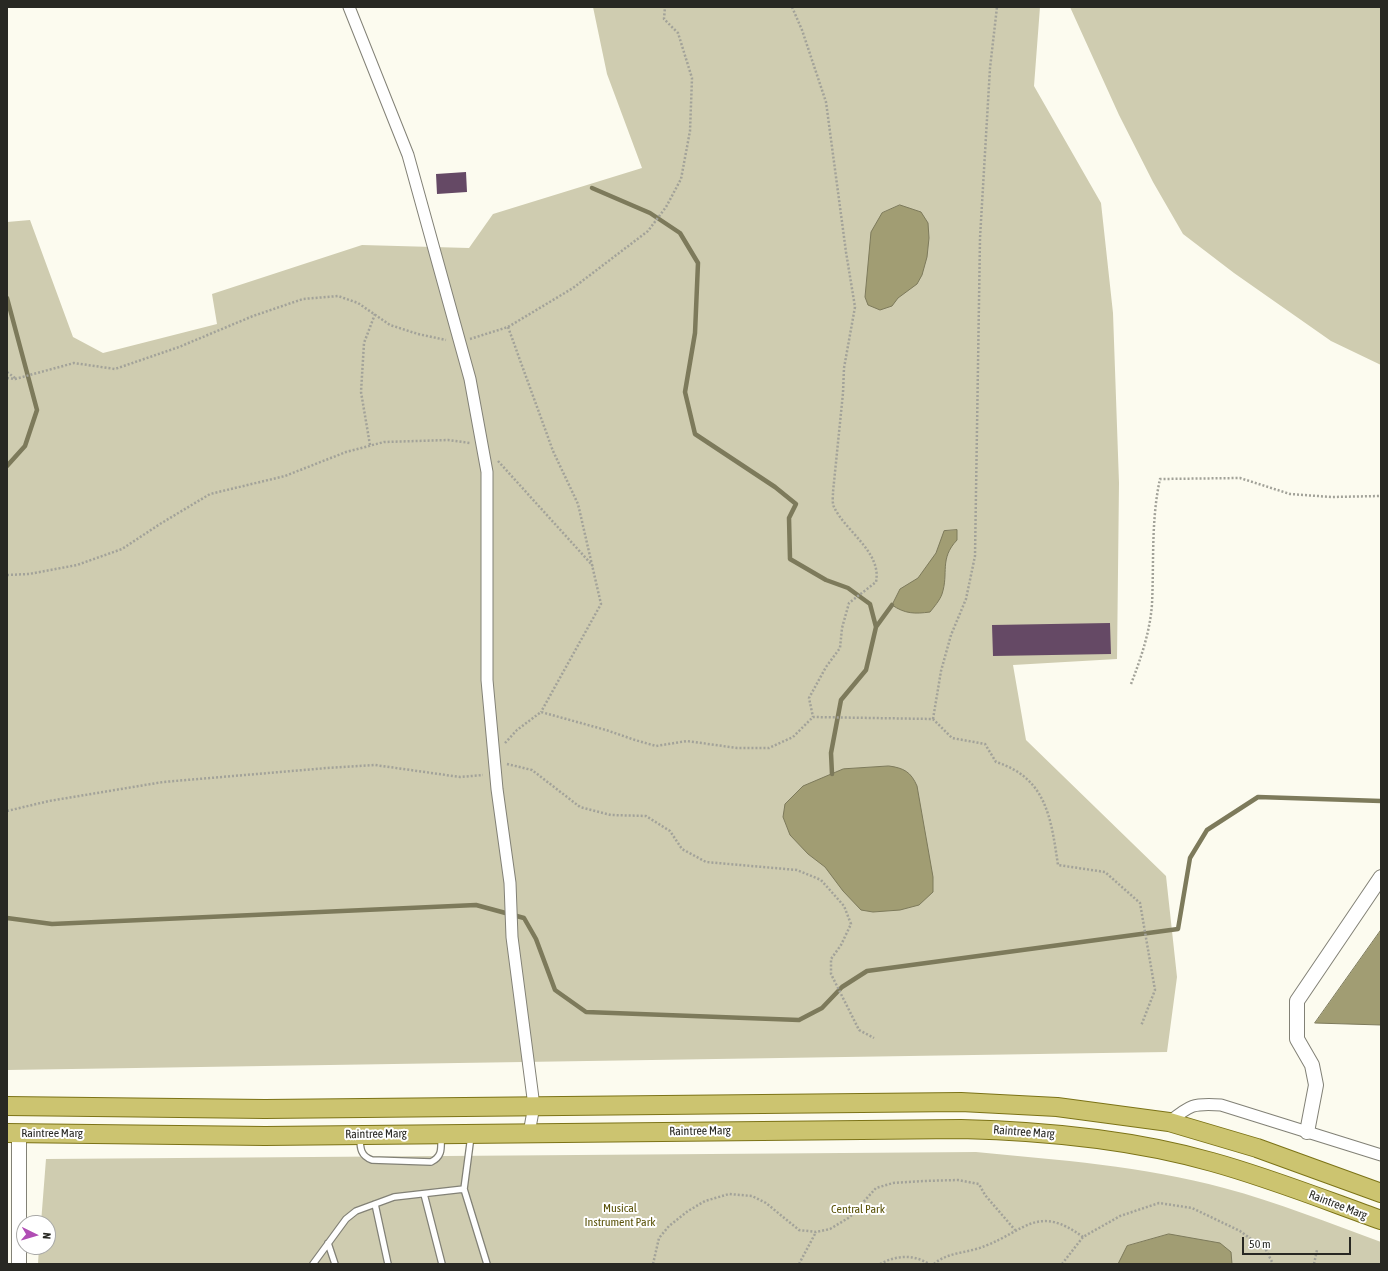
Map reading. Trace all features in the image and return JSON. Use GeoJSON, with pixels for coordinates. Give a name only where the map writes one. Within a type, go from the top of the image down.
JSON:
{"type":"FeatureCollection","features":[{"type":"Feature","properties":{"kind":"main road"},"geometry":{"type":"LineString","coordinates":[[7,1106],[265,1109],[975,1103],[1057,1107],[1169,1122],[1257,1148],[1381,1193]]}},
{"type":"Feature","properties":{"kind":"main road","name":"Raintree Marg"},"geometry":{"type":"LineString","coordinates":[[13,1132],[264,1136],[961,1128],[1054,1133],[1139,1146],[1211,1162],[1286,1185],[1381,1220]]}},
{"type":"Feature","properties":{"kind":"street"},"geometry":{"type":"LineString","coordinates":[[349,7],[408,155],[470,379],[487,472],[487,680],[496,774],[510,883],[512,937],[534,1106],[530,1133]]}},
{"type":"Feature","properties":{"kind":"street"},"geometry":{"type":"LineString","coordinates":[[1307,1132],[1316,1085],[1312,1064],[1297,1038],[1297,1001],[1381,877]]}},
{"type":"Feature","properties":{"kind":"street"},"geometry":{"type":"LineString","coordinates":[[1169,1122],[1186,1109],[1200,1103],[1221,1105],[1381,1155]]}},
{"type":"Feature","properties":{"kind":"street"},"geometry":{"type":"LineString","coordinates":[[13,1132],[19,1264]]}},
{"type":"Feature","properties":{"kind":"lane"},"geometry":{"type":"LineString","coordinates":[[471,1133],[464,1189],[487,1264]]}},
{"type":"Feature","properties":{"kind":"lane"},"geometry":{"type":"LineString","coordinates":[[359,1134],[360,1149],[365,1157],[372,1160],[431,1162],[438,1158],[441,1152],[441,1134]]}},
{"type":"Feature","properties":{"kind":"lane"},"geometry":{"type":"LineString","coordinates":[[313,1264],[346,1219],[356,1211],[394,1197],[464,1189]]}},
{"type":"Feature","properties":{"kind":"lane"},"geometry":{"type":"LineString","coordinates":[[424,1194],[442,1264]]}},
{"type":"Feature","properties":{"kind":"lane"},"geometry":{"type":"LineString","coordinates":[[375,1204],[388,1264]]}},
{"type":"Feature","properties":{"kind":"lane"},"geometry":{"type":"LineString","coordinates":[[328,1243],[335,1264]]}},
{"type":"Feature","properties":{"kind":"path"},"geometry":{"type":"LineString","coordinates":[[7,378],[15,379],[74,363],[115,369],[179,347],[252,316],[303,299],[338,296],[358,303],[390,326],[418,334],[460,342],[508,327],[573,288],[648,231],[666,207],[681,179],[690,131],[692,78],[678,33],[664,19],[665,7]]}},
{"type":"Feature","properties":{"kind":"path"},"geometry":{"type":"LineString","coordinates":[[792,7],[802,30],[826,102],[846,252],[855,307],[844,368],[833,492],[834,506],[866,548],[878,574],[876,582],[849,603],[842,628],[840,648],[826,667],[809,698],[813,717]]}},
{"type":"Feature","properties":{"kind":"path"},"geometry":{"type":"LineString","coordinates":[[934,719],[940,672],[951,636],[966,599],[975,556],[980,238],[990,68],[997,7]]}},
{"type":"Feature","properties":{"kind":"path"},"geometry":{"type":"LineString","coordinates":[[370,445],[361,392],[364,343],[375,314]]}},
{"type":"Feature","properties":{"kind":"path"},"geometry":{"type":"LineString","coordinates":[[508,327],[553,451],[578,504],[601,604],[541,712],[517,730],[494,755],[509,765],[532,770],[580,807],[611,815],[646,816],[670,831],[682,849],[706,862],[797,870],[821,880],[844,906],[851,924],[841,945],[831,959],[831,974],[860,1030],[874,1038]]}},
{"type":"Feature","properties":{"kind":"path"},"geometry":{"type":"LineString","coordinates":[[7,372],[15,379]]}},
{"type":"Feature","properties":{"kind":"path"},"geometry":{"type":"LineString","coordinates":[[7,575],[29,574],[77,565],[122,549],[210,494],[285,476],[346,452],[370,445],[384,442],[441,440],[481,444],[516,478],[593,566]]}},
{"type":"Feature","properties":{"kind":"path"},"geometry":{"type":"LineString","coordinates":[[1131,684],[1146,644],[1152,605],[1155,502],[1160,480],[1240,478],[1290,494],[1331,497],[1381,496]]}},
{"type":"Feature","properties":{"kind":"path"},"geometry":{"type":"LineString","coordinates":[[541,712],[578,721],[656,746],[687,741],[738,748],[769,748],[793,737],[813,717],[934,719],[952,738],[985,744],[996,762],[1012,767],[1039,792],[1051,819],[1058,865],[1105,872],[1140,903],[1155,990],[1141,1026]]}},
{"type":"Feature","properties":{"kind":"path"},"geometry":{"type":"LineString","coordinates":[[7,811],[49,801],[163,782],[327,768],[375,765],[460,777],[496,774]]}},
{"type":"Feature","properties":{"kind":"path"},"geometry":{"type":"LineString","coordinates":[[653,1264],[660,1238],[669,1226],[688,1211],[705,1201],[729,1194],[752,1196],[766,1203],[799,1230],[816,1232],[830,1229],[850,1217],[876,1188],[901,1183],[958,1180],[979,1184],[990,1201],[1015,1230]]}},
{"type":"Feature","properties":{"kind":"path"},"geometry":{"type":"LineString","coordinates":[[1062,1264],[1082,1237],[1120,1216],[1159,1204],[1192,1208],[1240,1231],[1266,1250],[1273,1264]]}},
{"type":"Feature","properties":{"kind":"path"},"geometry":{"type":"LineString","coordinates":[[934,1264],[952,1255],[986,1246],[1030,1223],[1045,1221],[1059,1222],[1082,1237]]}},
{"type":"Feature","properties":{"kind":"path"},"geometry":{"type":"LineString","coordinates":[[799,1264],[816,1232]]}},
{"type":"Feature","properties":{"kind":"path"},"geometry":{"type":"LineString","coordinates":[[1314,1264],[1317,1250]]}},
{"type":"Feature","properties":{"kind":"path"},"geometry":{"type":"LineString","coordinates":[[880,1264],[898,1256],[919,1258],[929,1264]]}},
{"type":"Feature","properties":{"kind":"green space"},"geometry":{"type":"Polygon","coordinates":[[[593,7],[1040,7],[1034,86],[1101,203],[1113,313],[1119,483],[1117,659],[1013,665],[1026,740],[1166,876],[1177,977],[1167,1052],[7,1070],[7,222],[30,220],[73,337],[103,353],[217,324],[212,294],[362,245],[469,248],[493,214],[642,168],[607,74],[593,7]]]}},
{"type":"Feature","properties":{"kind":"green space"},"geometry":{"type":"Polygon","coordinates":[[[1070,7],[1381,7],[1381,365],[1331,341],[1234,273],[1183,234],[1153,182],[1119,115],[1070,7]]]}},
{"type":"Feature","properties":{"kind":"green space","name":"Central Park"},"geometry":{"type":"Polygon","coordinates":[[[976,1152],[1070,1161],[1132,1169],[1193,1180],[1224,1188],[1283,1206],[1381,1242],[1381,1264],[38,1264],[39,1255],[56,1255],[56,1215],[42,1215],[46,1159],[976,1152]]]}},
{"type":"Feature","properties":{"kind":"shaded area"},"geometry":{"type":"Polygon","coordinates":[[[900,205],[921,212],[928,223],[929,238],[927,257],[922,275],[917,284],[898,298],[892,306],[880,310],[868,305],[865,297],[871,232],[882,213],[900,205]]]}},
{"type":"Feature","properties":{"kind":"shaded area"},"geometry":{"type":"Polygon","coordinates":[[[957,530],[957,540],[951,547],[946,560],[942,594],[930,612],[910,613],[892,605],[900,589],[918,578],[936,553],[944,531],[957,530]]]}},
{"type":"Feature","properties":{"kind":"shaded area"},"geometry":{"type":"Polygon","coordinates":[[[889,766],[899,768],[909,774],[917,786],[933,877],[933,892],[919,905],[900,910],[873,912],[861,910],[843,891],[825,867],[808,854],[790,835],[783,817],[785,804],[803,786],[843,769],[889,766]]]}},
{"type":"Feature","properties":{"kind":"shaded area"},"geometry":{"type":"Polygon","coordinates":[[[1381,930],[1381,1025],[1315,1023],[1381,930]]]}},
{"type":"Feature","properties":{"kind":"shaded area"},"geometry":{"type":"Polygon","coordinates":[[[1169,1234],[1220,1243],[1231,1252],[1232,1264],[1118,1264],[1127,1246],[1169,1234]]]}},
{"type":"Feature","properties":{"kind":"building"},"geometry":{"type":"Polygon","coordinates":[[[466,172],[467,192],[437,194],[436,174],[466,172]]]}},
{"type":"Feature","properties":{"kind":"building"},"geometry":{"type":"Polygon","coordinates":[[[1110,623],[1111,654],[993,656],[992,625],[1110,623]]]}},
{"type":"Feature","properties":{"kind":"waterway"},"geometry":{"type":"LineString","coordinates":[[592,188],[650,213],[680,233],[698,263],[695,333],[685,392],[695,434],[775,487],[796,504],[789,518],[790,559],[826,580],[848,588],[870,604],[876,627],[892,605]]}},
{"type":"Feature","properties":{"kind":"waterway"},"geometry":{"type":"LineString","coordinates":[[7,298],[37,410],[25,446],[7,466]]}},
{"type":"Feature","properties":{"kind":"waterway"},"geometry":{"type":"LineString","coordinates":[[832,774],[831,753],[841,700],[866,670],[876,627]]}},
{"type":"Feature","properties":{"kind":"waterway"},"geometry":{"type":"LineString","coordinates":[[7,918],[52,924],[476,905],[524,918],[536,939],[555,990],[586,1012],[799,1020],[822,1008],[842,987],[867,971],[1178,929],[1190,858],[1207,830],[1258,797],[1381,801]]}},
{"type":"Feature","properties":{"kind":"park label","name":"Musical Instrument Park"},"geometry":{"type":"Point","coordinates":[620,1215]}}]}
